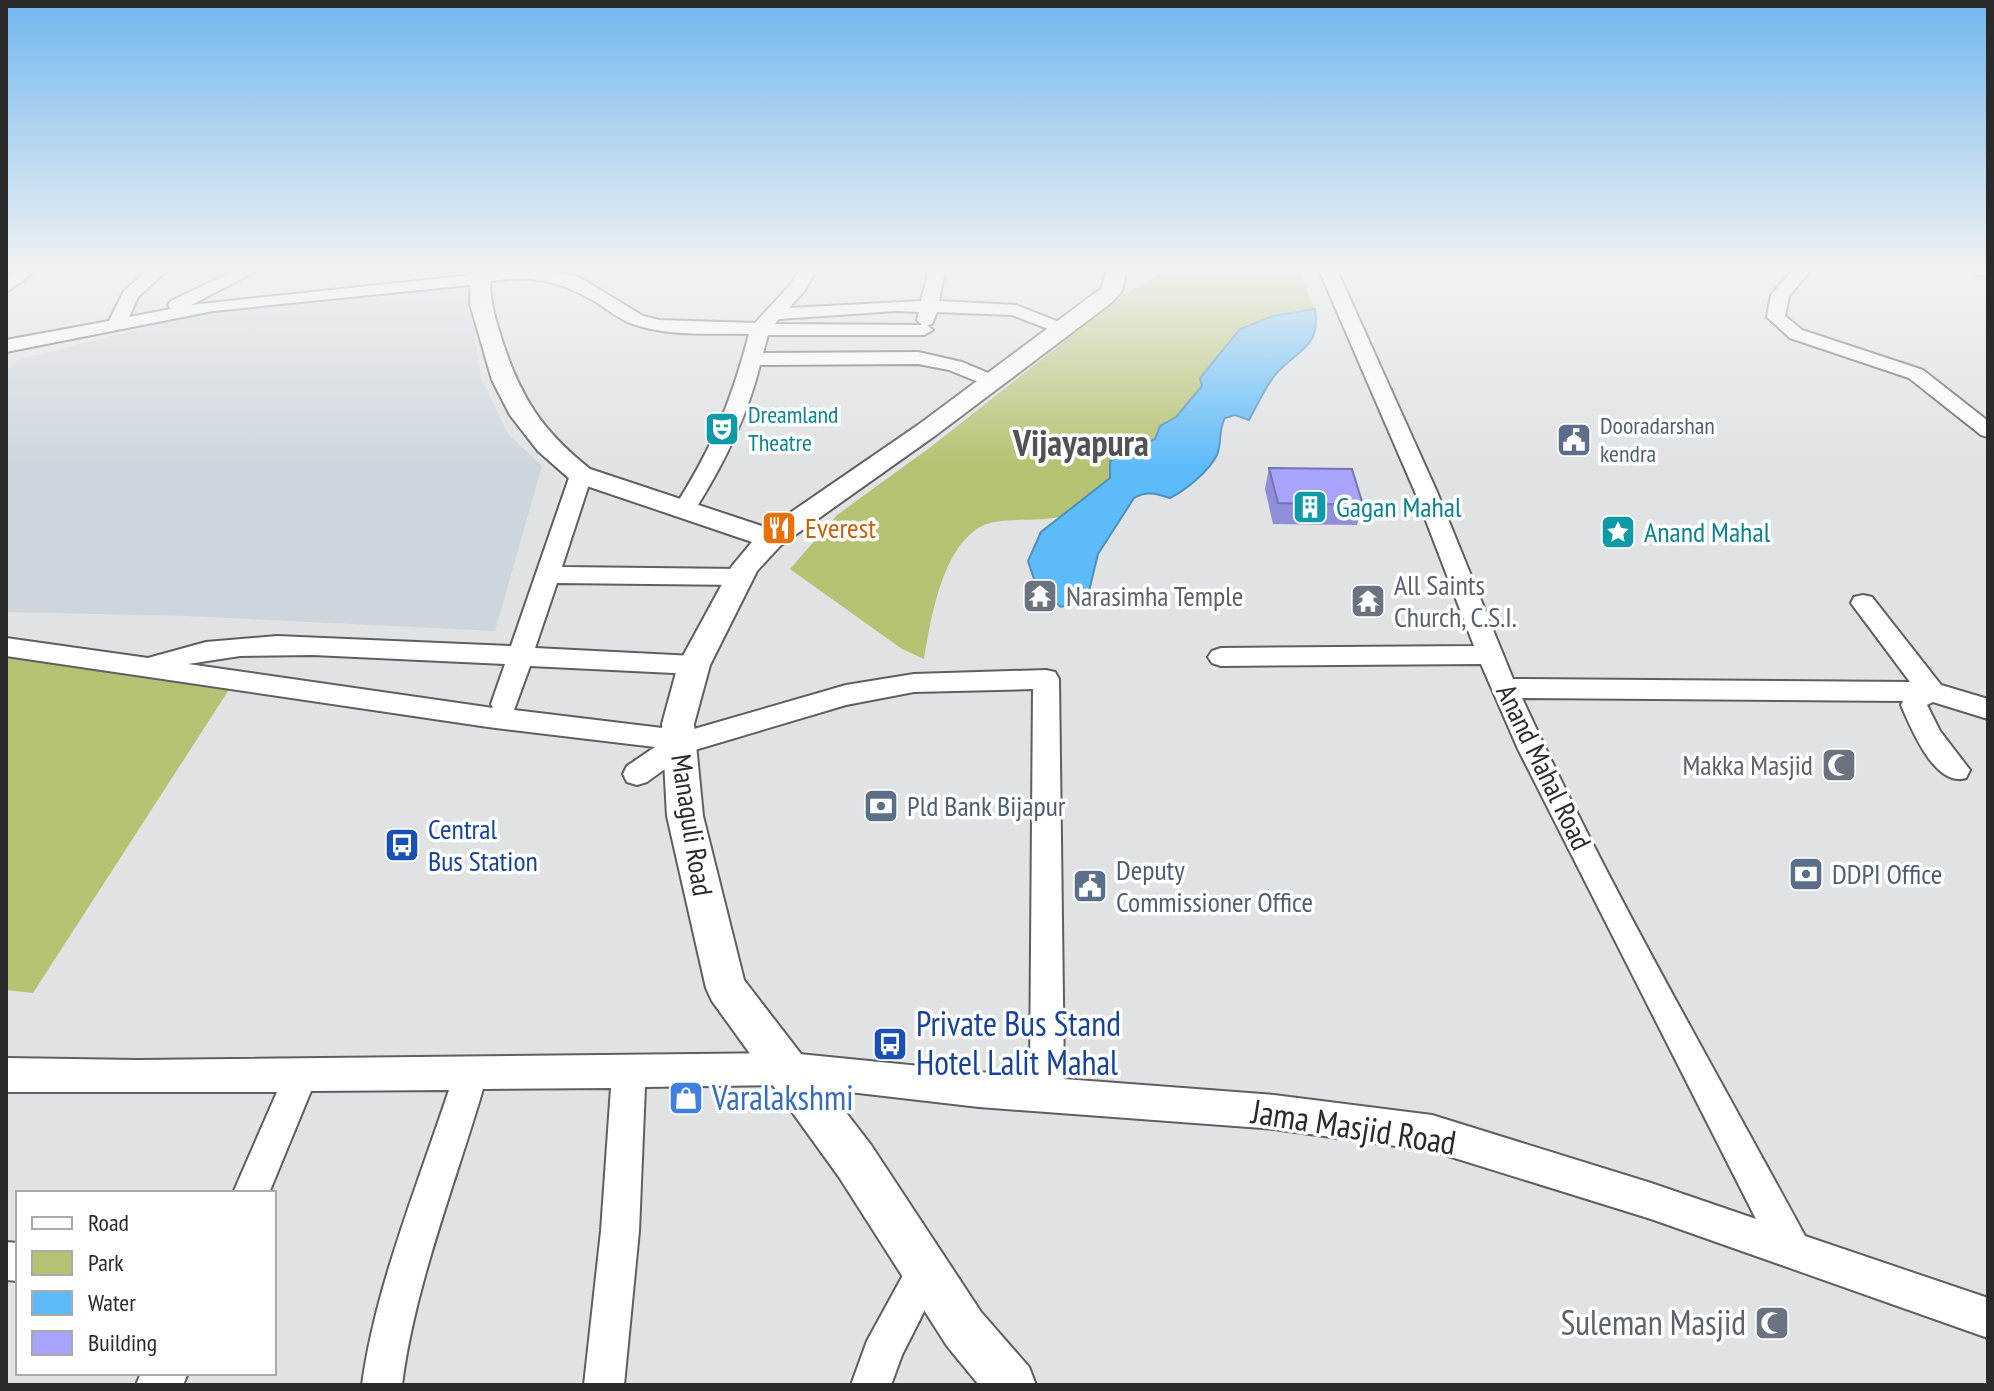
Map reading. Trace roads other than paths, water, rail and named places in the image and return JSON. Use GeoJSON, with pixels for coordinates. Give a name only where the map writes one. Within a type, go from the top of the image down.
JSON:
{"type":"FeatureCollection","features":[{"type":"Feature","properties":{"kind":"main road"},"geometry":{"type":"LineString","coordinates":[[488,335],[500,377],[525,422],[581,475],[771,539]]}},
{"type":"Feature","properties":{"kind":"main road","name":"Managuli Road"},"geometry":{"type":"LineString","coordinates":[[1011,1385],[964,1329],[927,1268],[789,1069],[726,988],[685,816],[679,735],[694,665],[740,577],[771,539],[1053,335]]}},
{"type":"Feature","properties":{"kind":"street"},"geometry":{"type":"LineString","coordinates":[[6,346],[60,335]]}},
{"type":"Feature","properties":{"kind":"street"},"geometry":{"type":"LineString","coordinates":[[683,511],[711,468],[742,398],[760,335]]}},
{"type":"Feature","properties":{"kind":"street"},"geometry":{"type":"LineString","coordinates":[[918,358],[923,335]]}},
{"type":"Feature","properties":{"kind":"street","name":"Anand Mahal Road"},"geometry":{"type":"LineString","coordinates":[[1357,335],[1426,492],[1490,655],[1532,749],[1792,1249]]}},
{"type":"Feature","properties":{"kind":"street"},"geometry":{"type":"LineString","coordinates":[[1799,335],[1916,374],[1988,431]]}},
{"type":"Feature","properties":{"kind":"street"},"geometry":{"type":"LineString","coordinates":[[752,359],[918,358],[955,366],[991,381]]}},
{"type":"Feature","properties":{"kind":"street"},"geometry":{"type":"LineString","coordinates":[[504,704],[581,475]]}},
{"type":"Feature","properties":{"kind":"street"},"geometry":{"type":"LineString","coordinates":[[548,575],[740,577]]}},
{"type":"Feature","properties":{"kind":"street"},"geometry":{"type":"LineString","coordinates":[[1863,603],[1932,692]]}},
{"type":"Feature","properties":{"kind":"street"},"geometry":{"type":"LineString","coordinates":[[6,630],[158,663],[488,717],[679,735],[846,695],[914,683],[1046,679],[1047,1095]]}},
{"type":"Feature","properties":{"kind":"street"},"geometry":{"type":"LineString","coordinates":[[158,663],[193,651],[282,646],[694,665]]}},
{"type":"Feature","properties":{"kind":"street"},"geometry":{"type":"LineString","coordinates":[[6,647],[504,704],[679,735]]}},
{"type":"Feature","properties":{"kind":"street"},"geometry":{"type":"LineString","coordinates":[[1221,657],[1490,655]]}},
{"type":"Feature","properties":{"kind":"street"},"geometry":{"type":"LineString","coordinates":[[1507,688],[1932,692],[1988,709]]}},
{"type":"Feature","properties":{"kind":"street"},"geometry":{"type":"LineString","coordinates":[[1932,692],[1917,698],[1914,705],[1929,737],[1956,770]]}},
{"type":"Feature","properties":{"kind":"street"},"geometry":{"type":"LineString","coordinates":[[637,774],[679,735]]}},
{"type":"Feature","properties":{"kind":"street"},"geometry":{"type":"LineString","coordinates":[[604,1385],[620,1231],[629,1069]]}},
{"type":"Feature","properties":{"kind":"street","name":"Jama Masjid Road"},"geometry":{"type":"LineString","coordinates":[[6,1075],[789,1069],[1047,1095],[1274,1112],[1432,1133],[1792,1249],[1988,1318]]}},
{"type":"Feature","properties":{"kind":"street"},"geometry":{"type":"LineString","coordinates":[[382,1385],[386,1354],[400,1300],[471,1073]]}},
{"type":"Feature","properties":{"kind":"street"},"geometry":{"type":"LineString","coordinates":[[252,1191],[301,1075]]}},
{"type":"Feature","properties":{"kind":"street"},"geometry":{"type":"LineString","coordinates":[[871,1385],[877,1361],[910,1306],[927,1268]]}},
{"type":"Feature","properties":{"kind":"water"},"geometry":{"type":"Polygon","coordinates":[[[1235,335],[1314,335],[1305,348],[1275,375],[1249,420],[1235,415],[1225,418],[1217,455],[1203,474],[1170,498],[1148,493],[1134,498],[1098,554],[1087,599],[1061,607],[1037,588],[1028,561],[1041,532],[1110,478],[1110,461],[1155,439],[1160,426],[1176,417],[1202,386],[1200,378],[1235,335]]]}},
{"type":"Feature","properties":{"kind":"place","name":"Dreamland Theatre"},"geometry":{"type":"Point","coordinates":[722,429]}},
{"type":"Feature","properties":{"kind":"place","name":"Dooradarshan kendra"},"geometry":{"type":"Point","coordinates":[1574,440]}},
{"type":"Feature","properties":{"kind":"place","name":"Gagan Mahal"},"geometry":{"type":"Point","coordinates":[1310,507]}},
{"type":"Feature","properties":{"kind":"place","name":"Everest"},"geometry":{"type":"Point","coordinates":[779,528]}},
{"type":"Feature","properties":{"kind":"place","name":"Anand Mahal"},"geometry":{"type":"Point","coordinates":[1618,532]}},
{"type":"Feature","properties":{"kind":"place","name":"Narasimha Temple"},"geometry":{"type":"Point","coordinates":[1040,596]}},
{"type":"Feature","properties":{"kind":"place","name":"All Saints Church, C.S.I."},"geometry":{"type":"Point","coordinates":[1368,601]}},
{"type":"Feature","properties":{"kind":"place","name":"Makka Masjid"},"geometry":{"type":"Point","coordinates":[1839,765]}},
{"type":"Feature","properties":{"kind":"place","name":"Pld Bank Bijapur"},"geometry":{"type":"Point","coordinates":[881,806]}},
{"type":"Feature","properties":{"kind":"place","name":"Central Bus Station"},"geometry":{"type":"Point","coordinates":[402,845]}},
{"type":"Feature","properties":{"kind":"place","name":"DDPI Office"},"geometry":{"type":"Point","coordinates":[1806,874]}},
{"type":"Feature","properties":{"kind":"place","name":"Deputy Commissioner Office"},"geometry":{"type":"Point","coordinates":[1090,886]}},
{"type":"Feature","properties":{"kind":"place","name":"Private Bus Stand Hotel Lalit Mahal"},"geometry":{"type":"Point","coordinates":[890,1044]}},
{"type":"Feature","properties":{"kind":"place","name":"Varalakshmi"},"geometry":{"type":"Point","coordinates":[686,1098]}},
{"type":"Feature","properties":{"kind":"place","name":"Suleman Masjid"},"geometry":{"type":"Point","coordinates":[1772,1323]}},
{"type":"Feature","properties":{"kind":"district","name":"Vijayapura"},"geometry":{"type":"Point","coordinates":[1081,443]}}]}
